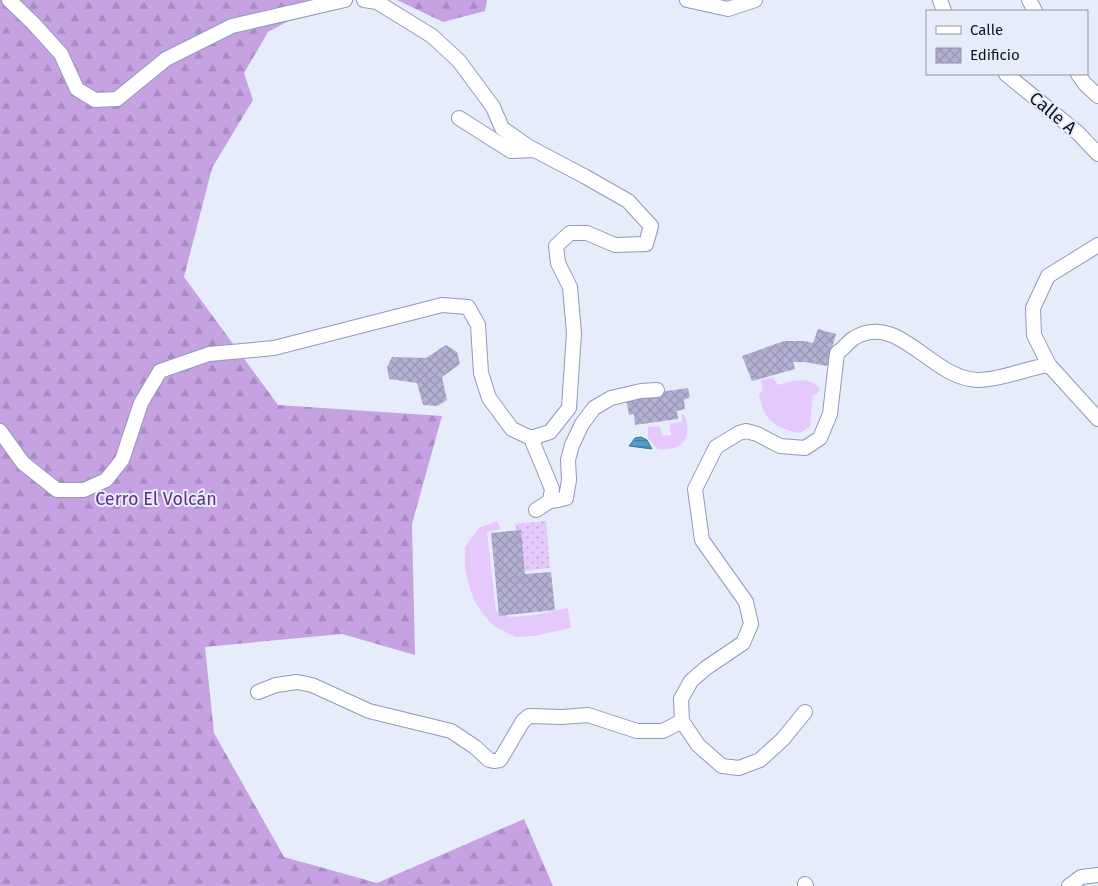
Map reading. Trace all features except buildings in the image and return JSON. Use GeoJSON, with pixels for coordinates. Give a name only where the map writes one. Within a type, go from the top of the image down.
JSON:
{"type":"FeatureCollection","features":[{"type":"Feature","properties":{"kind":"street"},"geometry":{"type":"LineString","coordinates":[[9,0],[61,54],[77,89],[95,100],[117,99],[166,59],[232,26],[345,0]]}},
{"type":"Feature","properties":{"kind":"street"},"geometry":{"type":"LineString","coordinates":[[364,0],[377,2],[432,36],[459,61],[493,107],[502,128],[535,150],[628,201],[651,226],[646,244],[615,245],[587,233],[570,234],[556,246],[558,263],[570,287],[574,333],[569,408],[550,432],[530,438]]}},
{"type":"Feature","properties":{"kind":"street"},"geometry":{"type":"LineString","coordinates":[[688,0],[728,9],[755,0]]}},
{"type":"Feature","properties":{"kind":"street","name":"Calle A"},"geometry":{"type":"LineString","coordinates":[[1007,75],[1078,133],[1098,154]]}},
{"type":"Feature","properties":{"kind":"street"},"geometry":{"type":"LineString","coordinates":[[1079,75],[1098,96]]}},
{"type":"Feature","properties":{"kind":"street"},"geometry":{"type":"LineString","coordinates":[[459,118],[511,152],[535,150]]}},
{"type":"Feature","properties":{"kind":"street"},"geometry":{"type":"LineString","coordinates":[[1098,246],[1048,276],[1033,308],[1034,335],[1049,366],[1098,419]]}},
{"type":"Feature","properties":{"kind":"street"},"geometry":{"type":"LineString","coordinates":[[0,431],[23,463],[57,490],[84,490],[106,480],[122,460],[141,403],[160,371],[209,354],[274,348],[442,305],[468,307],[478,325],[481,373],[490,398],[512,429],[530,438],[552,489],[550,500]]}},
{"type":"Feature","properties":{"kind":"street"},"geometry":{"type":"LineString","coordinates":[[805,712],[783,739],[760,760],[739,768],[722,766],[698,746],[682,721],[682,698],[691,681],[706,668],[743,643],[751,624],[746,602],[702,540],[695,489],[716,447],[739,433],[746,431],[757,434],[780,446],[805,448],[820,438],[830,414],[837,353],[854,338],[871,332],[890,333],[903,339],[929,360],[954,375],[978,380],[1049,366]]}},
{"type":"Feature","properties":{"kind":"street"},"geometry":{"type":"LineString","coordinates":[[536,510],[550,500],[566,498],[569,480],[568,460],[572,445],[582,424],[594,408],[611,398],[640,391],[657,390]]}},
{"type":"Feature","properties":{"kind":"street"},"geometry":{"type":"LineString","coordinates":[[258,692],[276,685],[297,682],[312,685],[370,711],[451,731],[494,762],[500,760],[523,721],[529,716],[562,717],[588,715],[637,731],[663,731],[682,721]]}},
{"type":"Feature","properties":{"kind":"street"},"geometry":{"type":"LineString","coordinates":[[1069,886],[1082,877],[1098,875]]}},
{"type":"Feature","properties":{"kind":"shaded area"},"geometry":{"type":"Polygon","coordinates":[[[773,378],[778,385],[801,380],[811,382],[820,389],[817,394],[813,395],[810,426],[804,431],[796,433],[779,427],[770,420],[764,411],[759,394],[763,390],[761,380],[773,378]]]}},
{"type":"Feature","properties":{"kind":"shaded area"},"geometry":{"type":"Polygon","coordinates":[[[682,413],[687,423],[685,439],[674,448],[657,449],[648,438],[648,427],[660,426],[662,436],[671,435],[670,424],[682,422],[682,413]]]}},
{"type":"Feature","properties":{"kind":"shaded area"},"geometry":{"type":"Polygon","coordinates":[[[497,521],[501,529],[487,532],[496,611],[511,617],[534,615],[568,608],[571,628],[534,636],[515,637],[494,626],[483,614],[474,600],[469,585],[465,570],[465,547],[479,528],[497,521]]]}},
{"type":"Feature","properties":{"kind":"shaded area"},"geometry":{"type":"Polygon","coordinates":[[[546,521],[550,568],[524,571],[515,524],[546,521]]]}},
{"type":"Feature","properties":{"kind":"green space","name":"Cerro El Volcán"},"geometry":{"type":"Polygon","coordinates":[[[0,0],[327,0],[268,32],[244,73],[253,100],[212,168],[184,277],[278,405],[442,416],[412,524],[415,655],[342,634],[205,647],[214,733],[284,857],[377,883],[524,819],[553,886],[0,886],[0,0]]]}},
{"type":"Feature","properties":{"kind":"green space"},"geometry":{"type":"Polygon","coordinates":[[[397,0],[487,0],[485,11],[443,22],[397,0]]]}},
{"type":"Feature","properties":{"kind":"water"},"geometry":{"type":"Polygon","coordinates":[[[641,437],[647,440],[652,449],[629,446],[635,438],[641,437]]]}}]}
